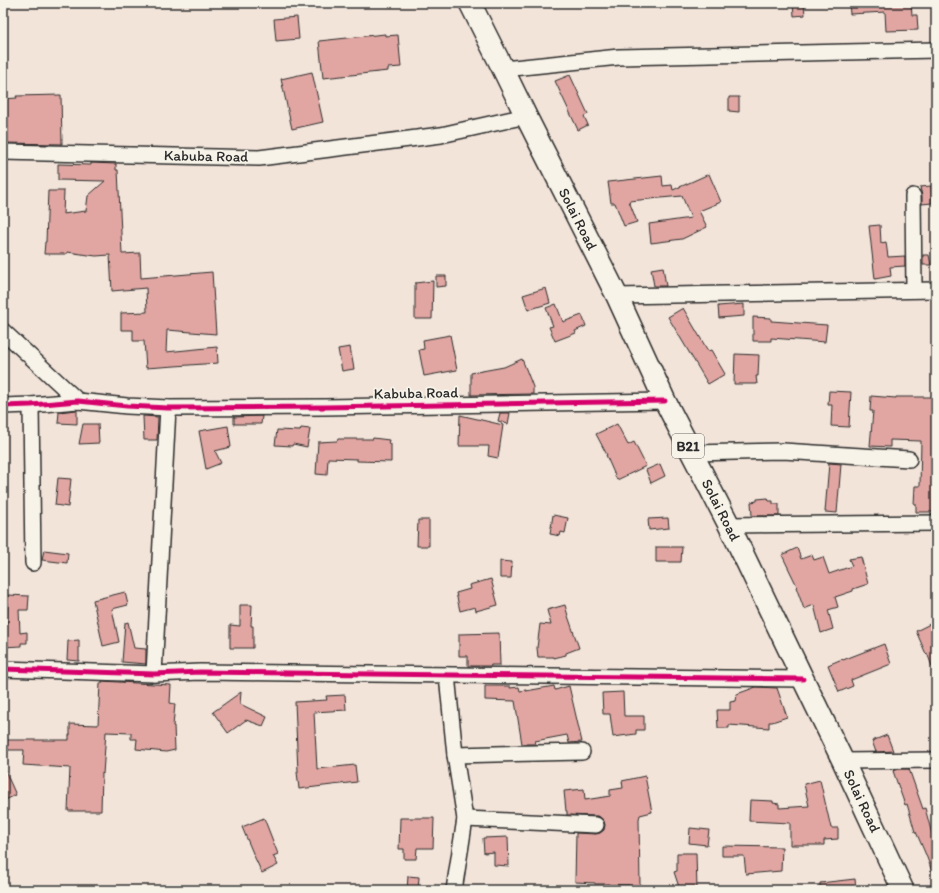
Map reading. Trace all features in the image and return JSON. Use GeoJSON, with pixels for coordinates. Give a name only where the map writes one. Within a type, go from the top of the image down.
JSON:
{"type":"FeatureCollection","features":[{"type":"Feature","properties":{"kind":"highway","name":"Solai Road"},"geometry":{"type":"LineString","coordinates":[[470,3],[617,296],[665,401],[729,524],[903,890]]}},
{"type":"Feature","properties":{"kind":"street"},"geometry":{"type":"LineString","coordinates":[[503,68],[619,57],[936,50]]}},
{"type":"Feature","properties":{"kind":"street","name":"Kabuba Road"},"geometry":{"type":"LineString","coordinates":[[3,152],[259,158],[441,135],[526,116]]}},
{"type":"Feature","properties":{"kind":"street"},"geometry":{"type":"LineString","coordinates":[[913,196],[914,290]]}},
{"type":"Feature","properties":{"kind":"street"},"geometry":{"type":"LineString","coordinates":[[617,296],[936,290]]}},
{"type":"Feature","properties":{"kind":"street"},"geometry":{"type":"LineString","coordinates":[[3,331],[78,401]]}},
{"type":"Feature","properties":{"kind":"street","name":"Kabuba Road"},"geometry":{"type":"LineString","coordinates":[[3,406],[78,401],[168,408],[341,407],[665,401]]}},
{"type":"Feature","properties":{"kind":"street"},"geometry":{"type":"LineString","coordinates":[[31,405],[33,563]]}},
{"type":"Feature","properties":{"kind":"street"},"geometry":{"type":"LineString","coordinates":[[154,674],[168,408]]}},
{"type":"Feature","properties":{"kind":"street"},"geometry":{"type":"LineString","coordinates":[[692,453],[783,451],[909,459]]}},
{"type":"Feature","properties":{"kind":"street"},"geometry":{"type":"LineString","coordinates":[[729,524],[936,523]]}},
{"type":"Feature","properties":{"kind":"street"},"geometry":{"type":"LineString","coordinates":[[3,669],[154,674],[200,672],[802,679]]}},
{"type":"Feature","properties":{"kind":"street"},"geometry":{"type":"LineString","coordinates":[[447,675],[455,755],[465,819],[454,890]]}},
{"type":"Feature","properties":{"kind":"street"},"geometry":{"type":"LineString","coordinates":[[455,755],[582,752]]}},
{"type":"Feature","properties":{"kind":"street"},"geometry":{"type":"LineString","coordinates":[[843,761],[936,760]]}},
{"type":"Feature","properties":{"kind":"street"},"geometry":{"type":"LineString","coordinates":[[465,819],[596,825]]}},
{"type":"Feature","properties":{"kind":"building"},"geometry":{"type":"Polygon","coordinates":[[[793,3],[804,3],[805,15],[794,16],[793,3]]]}},
{"type":"Feature","properties":{"kind":"building"},"geometry":{"type":"Polygon","coordinates":[[[849,3],[911,3],[912,15],[917,15],[918,30],[886,31],[885,12],[850,14],[849,3]]]}},
{"type":"Feature","properties":{"kind":"building"},"geometry":{"type":"Polygon","coordinates":[[[297,17],[299,39],[276,41],[274,19],[297,17]]]}},
{"type":"Feature","properties":{"kind":"building"},"geometry":{"type":"Polygon","coordinates":[[[385,34],[385,36],[398,35],[401,67],[388,68],[388,71],[323,78],[319,41],[385,34]]]}},
{"type":"Feature","properties":{"kind":"building"},"geometry":{"type":"Polygon","coordinates":[[[312,72],[323,122],[292,129],[281,79],[312,72]]]}},
{"type":"Feature","properties":{"kind":"building"},"geometry":{"type":"Polygon","coordinates":[[[570,75],[588,114],[584,116],[588,125],[578,130],[555,81],[570,75]]]}},
{"type":"Feature","properties":{"kind":"building"},"geometry":{"type":"Polygon","coordinates":[[[61,95],[62,144],[3,143],[3,99],[17,98],[16,96],[61,95]]]}},
{"type":"Feature","properties":{"kind":"building"},"geometry":{"type":"Polygon","coordinates":[[[729,97],[739,97],[739,112],[729,111],[729,97]]]}},
{"type":"Feature","properties":{"kind":"building"},"geometry":{"type":"Polygon","coordinates":[[[91,163],[116,164],[116,170],[118,170],[122,254],[140,253],[141,278],[212,272],[216,334],[167,330],[166,352],[217,347],[218,363],[146,368],[144,341],[133,341],[133,330],[121,330],[121,313],[147,312],[146,288],[112,291],[110,255],[96,256],[67,252],[67,254],[44,254],[46,242],[48,191],[64,191],[63,214],[86,211],[88,196],[105,181],[58,180],[58,164],[91,165],[91,163]]]}},
{"type":"Feature","properties":{"kind":"building"},"geometry":{"type":"Polygon","coordinates":[[[709,174],[721,202],[699,211],[707,227],[682,239],[651,243],[649,224],[691,218],[682,196],[629,201],[637,222],[624,226],[615,203],[611,203],[608,182],[662,176],[663,186],[672,185],[673,190],[709,174]]]}},
{"type":"Feature","properties":{"kind":"building"},"geometry":{"type":"Polygon","coordinates":[[[931,186],[932,203],[922,204],[920,187],[931,186]]]}},
{"type":"Feature","properties":{"kind":"building"},"geometry":{"type":"Polygon","coordinates":[[[880,225],[881,243],[886,242],[888,257],[905,256],[905,266],[890,267],[891,276],[875,279],[869,226],[880,225]]]}},
{"type":"Feature","properties":{"kind":"building"},"geometry":{"type":"Polygon","coordinates":[[[923,255],[929,255],[931,265],[923,265],[923,255]]]}},
{"type":"Feature","properties":{"kind":"building"},"geometry":{"type":"Polygon","coordinates":[[[663,267],[666,286],[654,286],[651,269],[663,267]]]}},
{"type":"Feature","properties":{"kind":"building"},"geometry":{"type":"Polygon","coordinates":[[[436,276],[446,276],[446,286],[436,287],[436,276]]]}},
{"type":"Feature","properties":{"kind":"building"},"geometry":{"type":"Polygon","coordinates":[[[433,281],[432,319],[415,319],[415,283],[433,281]]]}},
{"type":"Feature","properties":{"kind":"building"},"geometry":{"type":"Polygon","coordinates":[[[546,288],[550,303],[528,310],[523,295],[546,288]]]}},
{"type":"Feature","properties":{"kind":"building"},"geometry":{"type":"Polygon","coordinates":[[[556,304],[563,322],[582,315],[586,326],[575,331],[576,333],[555,341],[549,327],[553,326],[546,308],[556,304]]]}},
{"type":"Feature","properties":{"kind":"building"},"geometry":{"type":"Polygon","coordinates":[[[744,304],[744,316],[719,318],[718,306],[744,304]]]}},
{"type":"Feature","properties":{"kind":"building"},"geometry":{"type":"Polygon","coordinates":[[[683,308],[708,351],[711,350],[725,374],[708,384],[668,317],[683,308]]]}},
{"type":"Feature","properties":{"kind":"building"},"geometry":{"type":"Polygon","coordinates":[[[753,317],[771,318],[771,321],[827,325],[825,342],[771,338],[771,341],[753,341],[753,317]]]}},
{"type":"Feature","properties":{"kind":"building"},"geometry":{"type":"Polygon","coordinates":[[[450,335],[457,370],[424,376],[419,350],[424,349],[423,340],[450,335]]]}},
{"type":"Feature","properties":{"kind":"building"},"geometry":{"type":"Polygon","coordinates":[[[350,347],[354,369],[342,371],[338,349],[350,347]]]}},
{"type":"Feature","properties":{"kind":"building"},"geometry":{"type":"Polygon","coordinates":[[[735,354],[759,355],[758,376],[756,376],[757,384],[734,384],[735,354]]]}},
{"type":"Feature","properties":{"kind":"building"},"geometry":{"type":"Polygon","coordinates":[[[522,359],[533,387],[533,394],[471,395],[471,373],[504,367],[522,359]]]}},
{"type":"Feature","properties":{"kind":"building"},"geometry":{"type":"Polygon","coordinates":[[[829,391],[851,392],[849,427],[831,426],[832,405],[828,405],[829,391]]]}},
{"type":"Feature","properties":{"kind":"building"},"geometry":{"type":"Polygon","coordinates":[[[871,396],[896,398],[935,397],[936,512],[916,512],[916,504],[914,504],[915,486],[920,486],[921,441],[890,440],[890,447],[870,446],[873,411],[870,411],[871,396]]]}},
{"type":"Feature","properties":{"kind":"building"},"geometry":{"type":"Polygon","coordinates":[[[77,410],[77,424],[58,423],[59,412],[77,410]]]}},
{"type":"Feature","properties":{"kind":"building"},"geometry":{"type":"Polygon","coordinates":[[[500,413],[510,413],[508,424],[498,421],[500,413]]]}},
{"type":"Feature","properties":{"kind":"building"},"geometry":{"type":"Polygon","coordinates":[[[460,415],[503,425],[498,458],[488,456],[489,446],[459,446],[460,415]]]}},
{"type":"Feature","properties":{"kind":"building"},"geometry":{"type":"Polygon","coordinates":[[[143,416],[158,417],[157,440],[144,440],[143,416]]]}},
{"type":"Feature","properties":{"kind":"building"},"geometry":{"type":"Polygon","coordinates":[[[262,416],[261,424],[234,424],[234,417],[262,416]]]}},
{"type":"Feature","properties":{"kind":"building"},"geometry":{"type":"Polygon","coordinates":[[[83,424],[98,424],[99,443],[79,444],[83,424]]]}},
{"type":"Feature","properties":{"kind":"building"},"geometry":{"type":"Polygon","coordinates":[[[617,424],[628,445],[634,442],[646,466],[617,480],[607,455],[596,434],[617,424]]]}},
{"type":"Feature","properties":{"kind":"building"},"geometry":{"type":"Polygon","coordinates":[[[228,426],[231,447],[215,451],[221,463],[206,469],[199,431],[228,426]]]}},
{"type":"Feature","properties":{"kind":"building"},"geometry":{"type":"Polygon","coordinates":[[[301,428],[310,429],[307,447],[293,444],[292,446],[275,445],[277,430],[300,431],[301,428]]]}},
{"type":"Feature","properties":{"kind":"building"},"geometry":{"type":"Polygon","coordinates":[[[373,438],[389,440],[388,444],[391,444],[391,462],[328,458],[327,475],[316,474],[318,442],[337,441],[338,439],[373,438]]]}},
{"type":"Feature","properties":{"kind":"building"},"geometry":{"type":"Polygon","coordinates":[[[829,463],[841,464],[837,513],[825,512],[829,463]]]}},
{"type":"Feature","properties":{"kind":"building"},"geometry":{"type":"Polygon","coordinates":[[[660,464],[665,476],[651,483],[646,470],[660,464]]]}},
{"type":"Feature","properties":{"kind":"building"},"geometry":{"type":"Polygon","coordinates":[[[58,478],[71,479],[68,507],[55,505],[58,478]]]}},
{"type":"Feature","properties":{"kind":"building"},"geometry":{"type":"Polygon","coordinates":[[[768,498],[769,501],[773,501],[773,504],[779,504],[779,516],[752,516],[751,502],[757,501],[757,499],[768,498]]]}},
{"type":"Feature","properties":{"kind":"building"},"geometry":{"type":"Polygon","coordinates":[[[553,515],[568,518],[565,533],[561,532],[560,536],[550,534],[553,515]]]}},
{"type":"Feature","properties":{"kind":"building"},"geometry":{"type":"Polygon","coordinates":[[[668,518],[669,528],[649,530],[648,519],[668,518]]]}},
{"type":"Feature","properties":{"kind":"building"},"geometry":{"type":"Polygon","coordinates":[[[418,520],[429,520],[429,546],[417,546],[418,520]]]}},
{"type":"Feature","properties":{"kind":"building"},"geometry":{"type":"Polygon","coordinates":[[[656,547],[682,547],[681,562],[656,562],[656,547]]]}},
{"type":"Feature","properties":{"kind":"building"},"geometry":{"type":"Polygon","coordinates":[[[797,548],[801,559],[812,555],[814,560],[823,557],[829,574],[852,566],[849,559],[861,557],[868,584],[835,597],[838,607],[828,610],[833,629],[821,633],[814,605],[804,609],[796,587],[797,586],[782,555],[797,548]]]}},
{"type":"Feature","properties":{"kind":"building"},"geometry":{"type":"Polygon","coordinates":[[[44,550],[68,553],[67,563],[42,560],[44,550]]]}},
{"type":"Feature","properties":{"kind":"building"},"geometry":{"type":"Polygon","coordinates":[[[500,561],[512,562],[511,578],[500,578],[500,561]]]}},
{"type":"Feature","properties":{"kind":"building"},"geometry":{"type":"Polygon","coordinates":[[[491,579],[498,605],[476,611],[475,607],[460,611],[456,593],[470,589],[469,585],[491,579]]]}},
{"type":"Feature","properties":{"kind":"building"},"geometry":{"type":"Polygon","coordinates":[[[125,592],[128,605],[112,609],[119,642],[103,646],[93,600],[125,592]]]}},
{"type":"Feature","properties":{"kind":"building"},"geometry":{"type":"Polygon","coordinates":[[[8,595],[29,596],[28,610],[19,610],[20,633],[27,632],[27,643],[21,643],[21,646],[3,647],[3,627],[7,626],[8,595]]]}},
{"type":"Feature","properties":{"kind":"building"},"geometry":{"type":"Polygon","coordinates":[[[240,605],[252,605],[251,626],[253,626],[253,648],[230,648],[230,625],[240,626],[240,605]]]}},
{"type":"Feature","properties":{"kind":"building"},"geometry":{"type":"Polygon","coordinates":[[[565,605],[579,648],[566,653],[566,655],[554,658],[538,657],[537,648],[540,624],[551,625],[547,610],[565,605]]]}},
{"type":"Feature","properties":{"kind":"building"},"geometry":{"type":"Polygon","coordinates":[[[936,621],[936,673],[935,674],[916,631],[936,621]]]}},
{"type":"Feature","properties":{"kind":"building"},"geometry":{"type":"Polygon","coordinates":[[[128,622],[134,648],[146,649],[146,664],[122,662],[125,623],[128,622]]]}},
{"type":"Feature","properties":{"kind":"building"},"geometry":{"type":"Polygon","coordinates":[[[499,633],[500,665],[468,666],[468,656],[459,656],[459,634],[499,633]]]}},
{"type":"Feature","properties":{"kind":"building"},"geometry":{"type":"Polygon","coordinates":[[[79,640],[79,661],[67,660],[68,641],[79,640]]]}},
{"type":"Feature","properties":{"kind":"building"},"geometry":{"type":"Polygon","coordinates":[[[884,644],[891,664],[851,680],[853,686],[839,692],[828,665],[884,644]]]}},
{"type":"Feature","properties":{"kind":"building"},"geometry":{"type":"Polygon","coordinates":[[[102,681],[171,685],[170,703],[175,704],[173,726],[175,750],[166,752],[136,749],[137,739],[131,739],[131,733],[106,732],[103,774],[102,773],[101,811],[68,811],[70,768],[23,765],[24,750],[3,750],[3,740],[69,740],[70,724],[98,725],[100,683],[102,683],[102,681]]]}},
{"type":"Feature","properties":{"kind":"building"},"geometry":{"type":"Polygon","coordinates":[[[485,686],[510,686],[510,688],[519,687],[520,691],[526,691],[554,686],[555,690],[569,686],[582,742],[569,743],[567,735],[535,741],[536,744],[522,744],[515,701],[485,700],[485,686]]]}},
{"type":"Feature","properties":{"kind":"building"},"geometry":{"type":"Polygon","coordinates":[[[756,687],[777,688],[787,717],[769,722],[769,728],[729,725],[729,728],[718,728],[717,710],[730,710],[730,702],[736,701],[737,694],[756,687]]]}},
{"type":"Feature","properties":{"kind":"building"},"geometry":{"type":"Polygon","coordinates":[[[241,692],[240,704],[267,717],[263,726],[246,720],[228,733],[213,712],[241,692]]]}},
{"type":"Feature","properties":{"kind":"building"},"geometry":{"type":"Polygon","coordinates":[[[623,692],[624,716],[644,716],[644,730],[636,730],[636,734],[613,737],[610,714],[603,714],[602,693],[623,692]]]}},
{"type":"Feature","properties":{"kind":"building"},"geometry":{"type":"Polygon","coordinates":[[[345,695],[346,710],[314,712],[317,769],[355,765],[357,782],[299,789],[297,772],[295,702],[327,700],[326,696],[345,695]]]}},
{"type":"Feature","properties":{"kind":"building"},"geometry":{"type":"Polygon","coordinates":[[[887,735],[893,751],[876,752],[872,741],[887,735]]]}},
{"type":"Feature","properties":{"kind":"building"},"geometry":{"type":"Polygon","coordinates":[[[3,766],[16,795],[3,801],[3,766]]]}},
{"type":"Feature","properties":{"kind":"building"},"geometry":{"type":"Polygon","coordinates":[[[899,769],[909,769],[923,809],[925,808],[932,834],[936,833],[936,879],[915,832],[907,804],[905,805],[893,771],[899,769]]]}},
{"type":"Feature","properties":{"kind":"building"},"geometry":{"type":"Polygon","coordinates":[[[645,776],[652,812],[640,815],[639,819],[640,886],[575,882],[576,833],[600,833],[604,830],[605,825],[604,821],[597,816],[567,815],[564,791],[584,789],[585,800],[610,796],[610,790],[623,788],[622,781],[645,776]]]}},
{"type":"Feature","properties":{"kind":"building"},"geometry":{"type":"Polygon","coordinates":[[[820,780],[831,828],[838,828],[838,839],[824,840],[824,845],[790,845],[790,823],[749,821],[750,800],[773,801],[773,803],[779,804],[779,808],[809,806],[804,784],[820,780]]]}},
{"type":"Feature","properties":{"kind":"building"},"geometry":{"type":"Polygon","coordinates":[[[264,818],[278,854],[273,856],[278,865],[262,873],[242,827],[264,818]]]}},
{"type":"Feature","properties":{"kind":"building"},"geometry":{"type":"Polygon","coordinates":[[[400,818],[434,818],[433,848],[417,848],[416,859],[404,859],[404,849],[399,849],[400,818]]]}},
{"type":"Feature","properties":{"kind":"building"},"geometry":{"type":"Polygon","coordinates":[[[690,828],[709,830],[707,845],[689,843],[690,828]]]}},
{"type":"Feature","properties":{"kind":"building"},"geometry":{"type":"Polygon","coordinates":[[[508,837],[509,866],[494,865],[494,852],[484,853],[483,838],[508,837]]]}},
{"type":"Feature","properties":{"kind":"building"},"geometry":{"type":"Polygon","coordinates":[[[722,846],[782,847],[781,871],[746,874],[744,856],[722,856],[722,846]]]}},
{"type":"Feature","properties":{"kind":"building"},"geometry":{"type":"Polygon","coordinates":[[[677,853],[696,853],[697,890],[680,890],[674,872],[677,871],[677,853]]]}},
{"type":"Feature","properties":{"kind":"building"},"geometry":{"type":"Polygon","coordinates":[[[408,876],[419,877],[418,890],[407,890],[408,876]]]}},
{"type":"Feature","properties":{"kind":"building"},"geometry":{"type":"Polygon","coordinates":[[[855,879],[856,890],[820,890],[820,883],[855,879]]]}},
{"type":"Feature","properties":{"kind":"cycle path"},"geometry":{"type":"LineString","coordinates":[[3,406],[78,401],[168,408],[325,407],[665,401]]}},
{"type":"Feature","properties":{"kind":"cycle path"},"geometry":{"type":"LineString","coordinates":[[3,669],[154,674],[200,672],[803,679]]}}]}
